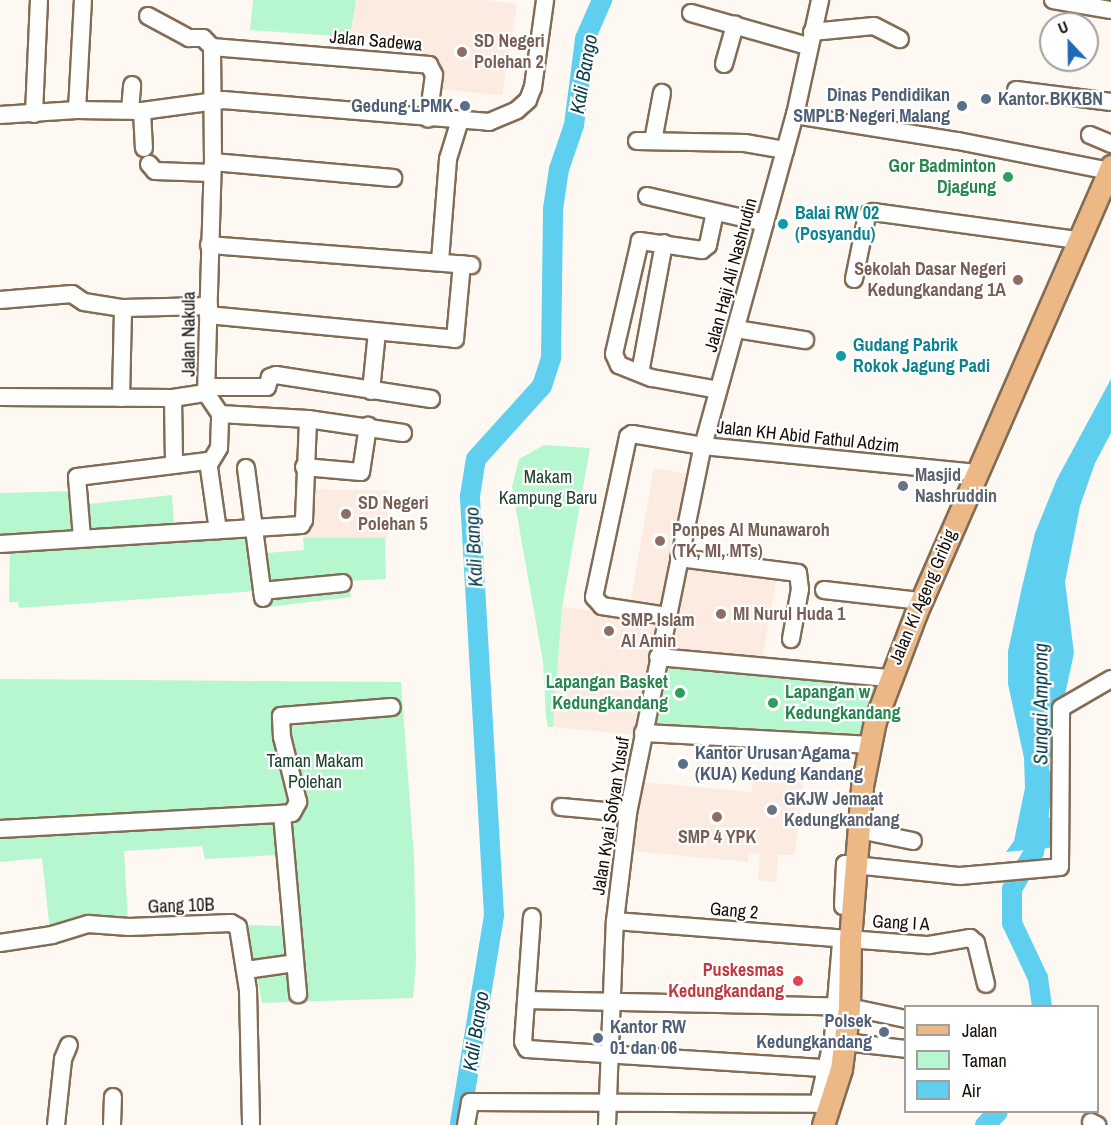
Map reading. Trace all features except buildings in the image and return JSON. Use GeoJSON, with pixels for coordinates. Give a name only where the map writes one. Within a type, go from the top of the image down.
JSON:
{"type":"FeatureCollection","features":[{"type":"Feature","properties":{"kind":"main road","name":"Jalan Ki Ageng Gribig"},"geometry":{"type":"LineString","coordinates":[[823,1125],[841,1069],[850,1026],[850,940],[859,830],[869,745],[888,678],[1110,169]]}},
{"type":"Feature","properties":{"kind":"street"},"geometry":{"type":"LineString","coordinates":[[34,114],[39,0]]}},
{"type":"Feature","properties":{"kind":"street"},"geometry":{"type":"LineString","coordinates":[[77,110],[83,0]]}},
{"type":"Feature","properties":{"kind":"street"},"geometry":{"type":"LineString","coordinates":[[0,115],[77,110],[136,111],[212,103],[276,104],[428,119],[501,118],[528,100],[533,87],[544,0]]}},
{"type":"Feature","properties":{"kind":"street","name":"Jalan Haji Ali Nashrudin"},"geometry":{"type":"LineString","coordinates":[[704,446],[795,115],[820,0]]}},
{"type":"Feature","properties":{"kind":"street"},"geometry":{"type":"LineString","coordinates":[[1053,0],[1111,10]]}},
{"type":"Feature","properties":{"kind":"street"},"geometry":{"type":"LineString","coordinates":[[692,13],[735,26],[810,39],[874,26],[900,39]]}},
{"type":"Feature","properties":{"kind":"street"},"geometry":{"type":"LineString","coordinates":[[148,16],[189,38],[202,38],[212,46],[212,103]]}},
{"type":"Feature","properties":{"kind":"street"},"geometry":{"type":"LineString","coordinates":[[724,64],[735,26]]}},
{"type":"Feature","properties":{"kind":"street","name":"Jalan Sadewa"},"geometry":{"type":"LineString","coordinates":[[212,46],[429,65],[434,75],[428,119]]}},
{"type":"Feature","properties":{"kind":"street"},"geometry":{"type":"LineString","coordinates":[[132,85],[146,156],[155,171],[213,168],[393,178]]}},
{"type":"Feature","properties":{"kind":"street"},"geometry":{"type":"LineString","coordinates":[[1016,90],[1111,102]]}},
{"type":"Feature","properties":{"kind":"street"},"geometry":{"type":"LineString","coordinates":[[662,93],[645,141],[745,143],[785,150]]}},
{"type":"Feature","properties":{"kind":"street","name":"Jalan Nakula"},"geometry":{"type":"LineString","coordinates":[[0,397],[173,398],[207,390],[209,245],[213,168],[212,103]]}},
{"type":"Feature","properties":{"kind":"street"},"geometry":{"type":"LineString","coordinates":[[795,115],[958,141],[1110,169]]}},
{"type":"Feature","properties":{"kind":"street"},"geometry":{"type":"LineString","coordinates":[[440,261],[448,159],[460,120]]}},
{"type":"Feature","properties":{"kind":"street"},"geometry":{"type":"LineString","coordinates":[[1090,135],[1111,144]]}},
{"type":"Feature","properties":{"kind":"street"},"geometry":{"type":"LineString","coordinates":[[647,196],[765,224]]}},
{"type":"Feature","properties":{"kind":"street"},"geometry":{"type":"LineString","coordinates":[[715,212],[705,248],[642,240],[638,245],[614,354],[619,365],[662,381],[718,390]]}},
{"type":"Feature","properties":{"kind":"street"},"geometry":{"type":"LineString","coordinates":[[854,279],[867,215],[873,212],[1078,240]]}},
{"type":"Feature","properties":{"kind":"street"},"geometry":{"type":"LineString","coordinates":[[640,373],[664,243]]}},
{"type":"Feature","properties":{"kind":"street"},"geometry":{"type":"LineString","coordinates":[[0,300],[72,294],[84,302],[123,308],[209,310],[377,332],[458,337],[467,264],[209,245]]}},
{"type":"Feature","properties":{"kind":"street"},"geometry":{"type":"LineString","coordinates":[[121,398],[123,308]]}},
{"type":"Feature","properties":{"kind":"street"},"geometry":{"type":"LineString","coordinates":[[736,329],[805,340]]}},
{"type":"Feature","properties":{"kind":"street"},"geometry":{"type":"LineString","coordinates":[[371,391],[377,332]]}},
{"type":"Feature","properties":{"kind":"street"},"geometry":{"type":"LineString","coordinates":[[403,433],[368,426],[308,419],[220,414],[215,411],[207,390],[262,388],[276,375],[431,399]]}},
{"type":"Feature","properties":{"kind":"street"},"geometry":{"type":"LineString","coordinates":[[173,398],[174,465]]}},
{"type":"Feature","properties":{"kind":"street"},"geometry":{"type":"LineString","coordinates":[[218,530],[210,463],[219,448],[220,414]]}},
{"type":"Feature","properties":{"kind":"street"},"geometry":{"type":"LineString","coordinates":[[0,544],[253,529],[303,523],[308,419]]}},
{"type":"Feature","properties":{"kind":"street"},"geometry":{"type":"LineString","coordinates":[[304,467],[361,472],[368,426]]}},
{"type":"Feature","properties":{"kind":"street","name":"Jalan KH Abid Fathul Adzim"},"geometry":{"type":"LineString","coordinates":[[667,616],[602,606],[594,597],[628,437],[637,433],[704,446],[977,473]]}},
{"type":"Feature","properties":{"kind":"street","name":"Jalan Kyai Sofyan Yusuf"},"geometry":{"type":"LineString","coordinates":[[607,1125],[615,921],[628,813],[658,657],[704,446]]}},
{"type":"Feature","properties":{"kind":"street"},"geometry":{"type":"LineString","coordinates":[[82,538],[77,477],[210,463]]}},
{"type":"Feature","properties":{"kind":"street"},"geometry":{"type":"LineString","coordinates":[[246,468],[262,594],[343,583]]}},
{"type":"Feature","properties":{"kind":"street"},"geometry":{"type":"LineString","coordinates":[[679,558],[798,573],[800,589],[791,639]]}},
{"type":"Feature","properties":{"kind":"street"},"geometry":{"type":"LineString","coordinates":[[824,590],[921,601]]}},
{"type":"Feature","properties":{"kind":"street"},"geometry":{"type":"LineString","coordinates":[[658,657],[888,678]]}},
{"type":"Feature","properties":{"kind":"street"},"geometry":{"type":"LineString","coordinates":[[466,1125],[470,1102],[818,1104],[833,1038],[845,864],[960,876],[1060,867],[1061,708],[1111,679]]}},
{"type":"Feature","properties":{"kind":"street"},"geometry":{"type":"LineString","coordinates":[[0,829],[292,813],[298,802],[282,737],[281,716],[392,707]]}},
{"type":"Feature","properties":{"kind":"street"},"geometry":{"type":"LineString","coordinates":[[643,733],[869,745]]}},
{"type":"Feature","properties":{"kind":"street"},"geometry":{"type":"LineString","coordinates":[[561,807],[628,813]]}},
{"type":"Feature","properties":{"kind":"street"},"geometry":{"type":"LineString","coordinates":[[282,814],[298,994]]}},
{"type":"Feature","properties":{"kind":"street"},"geometry":{"type":"LineString","coordinates":[[859,830],[913,841]]}},
{"type":"Feature","properties":{"kind":"street"},"geometry":{"type":"LineString","coordinates":[[532,917],[524,1042],[527,1049],[841,1069]]}},
{"type":"Feature","properties":{"kind":"street","name":"Gang 2"},"geometry":{"type":"LineString","coordinates":[[615,921],[850,940]]}},
{"type":"Feature","properties":{"kind":"street","name":"Gang 10B"},"geometry":{"type":"LineString","coordinates":[[0,943],[52,935],[88,924],[129,927],[231,923],[242,935],[246,970],[251,1125]]}},
{"type":"Feature","properties":{"kind":"street","name":"Gang I A"},"geometry":{"type":"LineString","coordinates":[[850,940],[933,945],[970,938],[976,943],[986,984]]}},
{"type":"Feature","properties":{"kind":"street"},"geometry":{"type":"LineString","coordinates":[[246,970],[295,963]]}},
{"type":"Feature","properties":{"kind":"street"},"geometry":{"type":"LineString","coordinates":[[526,1000],[565,1003],[611,1000],[850,1026],[904,1019]]}},
{"type":"Feature","properties":{"kind":"street"},"geometry":{"type":"LineString","coordinates":[[850,1026],[904,1048]]}},
{"type":"Feature","properties":{"kind":"street"},"geometry":{"type":"LineString","coordinates":[[56,1125],[63,1059],[69,1045]]}},
{"type":"Feature","properties":{"kind":"street"},"geometry":{"type":"LineString","coordinates":[[112,1125],[113,1097]]}},
{"type":"Feature","properties":{"kind":"shaded area","name":"SD Negeri Polehan 2"},"geometry":{"type":"Polygon","coordinates":[[[356,0],[487,0],[517,4],[502,95],[436,89],[440,64],[414,61],[416,44],[350,37],[356,0]]]}},
{"type":"Feature","properties":{"kind":"shaded area","name":"Ponpes Al Munawaroh (TK, MI, MTs)"},"geometry":{"type":"Polygon","coordinates":[[[654,468],[692,475],[668,614],[630,607],[654,468]]]}},
{"type":"Feature","properties":{"kind":"shaded area","name":"SD Negeri Polehan 5"},"geometry":{"type":"Polygon","coordinates":[[[305,489],[388,490],[387,539],[304,538],[305,489]]]}},
{"type":"Feature","properties":{"kind":"shaded area","name":"MI Nurul Huda 1"},"geometry":{"type":"Polygon","coordinates":[[[682,563],[778,573],[761,663],[664,655],[682,563]]]}},
{"type":"Feature","properties":{"kind":"shaded area"},"geometry":{"type":"Polygon","coordinates":[[[562,607],[660,619],[636,735],[553,727],[562,607]]]}},
{"type":"Feature","properties":{"kind":"shaded area"},"geometry":{"type":"Polygon","coordinates":[[[754,768],[805,771],[795,855],[778,855],[776,882],[758,880],[760,854],[749,853],[748,862],[631,851],[637,786],[641,782],[752,792],[754,768]]]}},
{"type":"Feature","properties":{"kind":"green space"},"geometry":{"type":"Polygon","coordinates":[[[253,0],[356,0],[350,37],[250,30],[253,0]]]}},
{"type":"Feature","properties":{"kind":"green space","name":"Makam Kampung Baru"},"geometry":{"type":"Polygon","coordinates":[[[544,445],[590,448],[562,607],[553,727],[548,727],[546,717],[543,662],[512,487],[519,459],[544,445]]]}},
{"type":"Feature","properties":{"kind":"green space"},"geometry":{"type":"Polygon","coordinates":[[[77,491],[80,505],[172,495],[175,536],[250,532],[254,554],[304,550],[303,538],[385,538],[386,579],[348,581],[351,597],[261,608],[257,591],[19,608],[18,602],[9,602],[10,542],[0,542],[0,493],[77,491]]]}},
{"type":"Feature","properties":{"kind":"green space"},"geometry":{"type":"Polygon","coordinates":[[[663,662],[878,682],[861,740],[650,727],[663,662]]]}},
{"type":"Feature","properties":{"kind":"green space","name":"Taman Makam Polehan"},"geometry":{"type":"Polygon","coordinates":[[[0,679],[401,682],[414,857],[416,962],[413,998],[262,1003],[247,925],[282,926],[277,855],[205,859],[202,846],[124,851],[128,923],[50,931],[42,858],[0,862],[0,679]]]}},
{"type":"Feature","properties":{"kind":"water"},"geometry":{"type":"Polygon","coordinates":[[[1111,379],[1111,433],[1095,463],[1080,506],[1065,582],[1074,653],[1064,699],[1056,713],[1049,769],[1053,781],[1048,822],[1056,847],[1006,852],[1014,841],[1025,788],[1024,758],[1008,684],[1008,651],[1022,587],[1035,533],[1057,479],[1111,379]]]}},
{"type":"Feature","properties":{"kind":"waterway","name":"Kali Bango"},"geometry":{"type":"LineString","coordinates":[[460,1123],[494,915],[470,496],[476,459],[542,386],[551,358],[553,209],[559,169],[574,125],[585,39],[602,0]]}},
{"type":"Feature","properties":{"kind":"waterway","name":"Sungai Amprong"},"geometry":{"type":"LineString","coordinates":[[1041,823],[1034,852],[1012,889],[1012,923],[1038,978],[1042,1005]]}},
{"type":"Feature","properties":{"kind":"waterway","name":"Sungai Amprong"},"geometry":{"type":"LineString","coordinates":[[985,1125],[997,1113]]}},
{"type":"Feature","properties":{"kind":"place","name":"SD Negeri Polehan 2"},"geometry":{"type":"Point","coordinates":[462,52]}},
{"type":"Feature","properties":{"kind":"place","name":"Kantor BKKBN"},"geometry":{"type":"Point","coordinates":[986,99]}},
{"type":"Feature","properties":{"kind":"place","name":"Gedung LPMK"},"geometry":{"type":"Point","coordinates":[465,106]}},
{"type":"Feature","properties":{"kind":"place","name":"Dinas Pendidikan SMPLB Negeri Malang"},"geometry":{"type":"Point","coordinates":[962,106]}},
{"type":"Feature","properties":{"kind":"place","name":"Gor Badminton Djagung"},"geometry":{"type":"Point","coordinates":[1008,177]}},
{"type":"Feature","properties":{"kind":"place","name":"Balai RW 02 (Posyandu)"},"geometry":{"type":"Point","coordinates":[783,224]}},
{"type":"Feature","properties":{"kind":"place","name":"Sekolah Dasar Negeri Kedungkandang 1A"},"geometry":{"type":"Point","coordinates":[1018,280]}},
{"type":"Feature","properties":{"kind":"place","name":"Gudang Pabrik Rokok Jagung Padi"},"geometry":{"type":"Point","coordinates":[841,356]}},
{"type":"Feature","properties":{"kind":"place","name":"Masjid Nashruddin"},"geometry":{"type":"Point","coordinates":[903,486]}},
{"type":"Feature","properties":{"kind":"place","name":"SD Negeri Polehan 5"},"geometry":{"type":"Point","coordinates":[346,514]}},
{"type":"Feature","properties":{"kind":"place","name":"Ponpes Al Munawaroh (TK, MI, MTs)"},"geometry":{"type":"Point","coordinates":[660,541]}},
{"type":"Feature","properties":{"kind":"place","name":"MI Nurul Huda 1"},"geometry":{"type":"Point","coordinates":[721,614]}},
{"type":"Feature","properties":{"kind":"place","name":"SMP Islam Al Amin"},"geometry":{"type":"Point","coordinates":[609,631]}},
{"type":"Feature","properties":{"kind":"place","name":"Lapangan Basket Kedungkandang"},"geometry":{"type":"Point","coordinates":[680,693]}},
{"type":"Feature","properties":{"kind":"place","name":"Lapangan w Kedungkandang"},"geometry":{"type":"Point","coordinates":[773,703]}},
{"type":"Feature","properties":{"kind":"place","name":"Kantor Urusan Agama (KUA) Kedung Kandang"},"geometry":{"type":"Point","coordinates":[683,764]}},
{"type":"Feature","properties":{"kind":"place","name":"GKJW Jemaat Kedungkandang"},"geometry":{"type":"Point","coordinates":[772,810]}},
{"type":"Feature","properties":{"kind":"place","name":"SMP 4 YPK"},"geometry":{"type":"Point","coordinates":[717,817]}},
{"type":"Feature","properties":{"kind":"place","name":"Puskesmas Kedungkandang"},"geometry":{"type":"Point","coordinates":[798,981]}},
{"type":"Feature","properties":{"kind":"place","name":"Polsek Kedungkandang"},"geometry":{"type":"Point","coordinates":[884,1032]}},
{"type":"Feature","properties":{"kind":"place","name":"Kantor RW 01 dan 06"},"geometry":{"type":"Point","coordinates":[598,1038]}}]}
